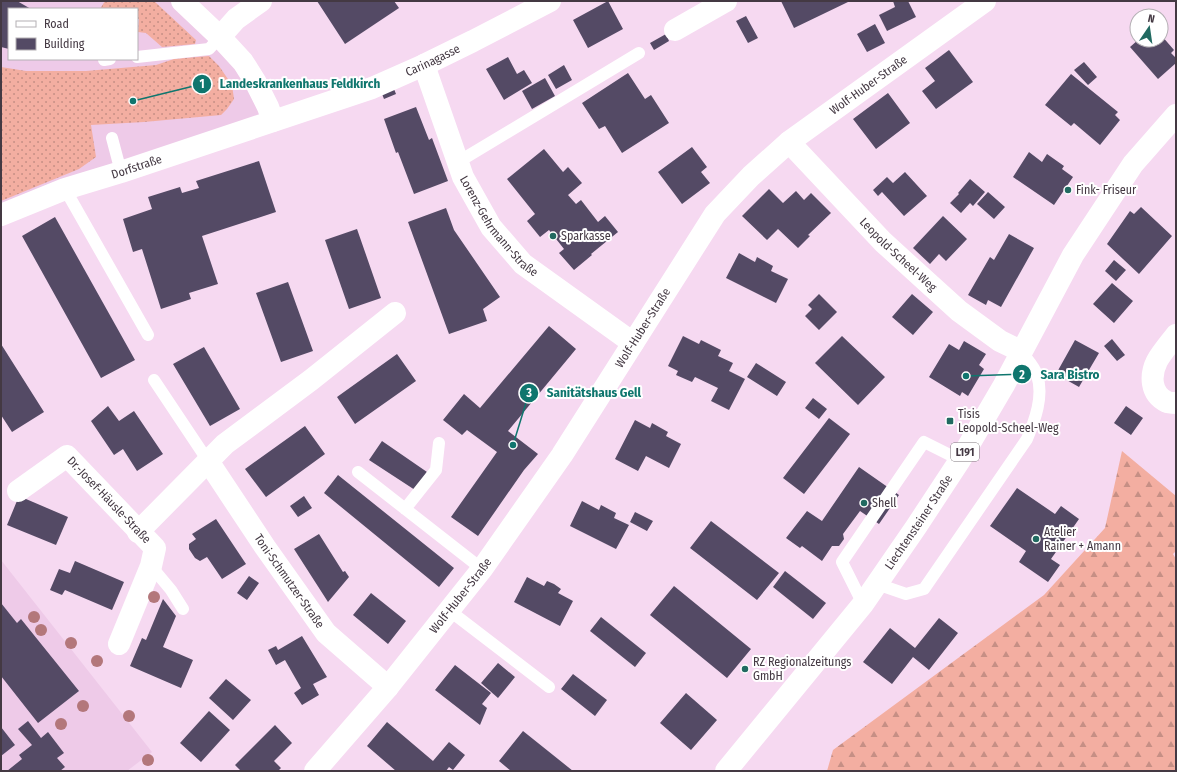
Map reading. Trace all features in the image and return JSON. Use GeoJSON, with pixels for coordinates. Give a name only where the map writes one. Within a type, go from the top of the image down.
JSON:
{"type":"FeatureCollection","features":[{"type":"Feature","properties":{"kind":"street"},"geometry":{"type":"LineString","coordinates":[[182,1],[220,37],[243,62],[256,81],[268,106],[273,121]]}},
{"type":"Feature","properties":{"kind":"street"},"geometry":{"type":"LineString","coordinates":[[220,37],[236,19],[261,1]]}},
{"type":"Feature","properties":{"kind":"street","name":"Carinagasse"},"geometry":{"type":"LineString","coordinates":[[273,121],[372,88],[424,65],[550,1]]}},
{"type":"Feature","properties":{"kind":"street"},"geometry":{"type":"LineString","coordinates":[[675,30],[726,1]]}},
{"type":"Feature","properties":{"kind":"street","name":"Wolf-Huber-Straße"},"geometry":{"type":"LineString","coordinates":[[315,771],[388,686],[482,570],[562,455],[715,214],[751,176],[789,142],[985,1]]}},
{"type":"Feature","properties":{"kind":"street","name":"Lorenz-Gehrmann-Straße"},"geometry":{"type":"LineString","coordinates":[[424,65],[463,176],[491,227],[523,264],[633,343]]}},
{"type":"Feature","properties":{"kind":"street","name":"Liechtensteiner Straße"},"geometry":{"type":"LineString","coordinates":[[726,771],[863,604],[877,584],[960,460],[1004,386],[1021,351],[1073,255],[1133,164],[1176,115]]}},
{"type":"Feature","properties":{"kind":"street","name":"Dorfstraße"},"geometry":{"type":"LineString","coordinates":[[1,215],[65,189],[121,172],[273,121]]}},
{"type":"Feature","properties":{"kind":"street","name":"Leopold-Scheel-Weg"},"geometry":{"type":"LineString","coordinates":[[789,142],[883,242],[947,301],[1000,341],[1021,351]]}},
{"type":"Feature","properties":{"kind":"street"},"geometry":{"type":"LineString","coordinates":[[138,532],[225,444],[311,380],[395,313]]}},
{"type":"Feature","properties":{"kind":"street"},"geometry":{"type":"LineString","coordinates":[[1176,335],[1157,360],[1153,371],[1152,382],[1156,393],[1166,401],[1176,403]]}},
{"type":"Feature","properties":{"kind":"street","name":"Dr.-Josef-Häusle-Straße"},"geometry":{"type":"LineString","coordinates":[[18,491],[67,456],[138,532],[155,548],[152,566],[119,644]]}},
{"type":"Feature","properties":{"kind":"street","name":"Toni-Schmutzer-Straße"},"geometry":{"type":"LineString","coordinates":[[208,460],[265,547],[326,633],[388,686]]}},
{"type":"Feature","properties":{"kind":"lane"},"geometry":{"type":"LineString","coordinates":[[138,57],[209,49],[220,37]]}},
{"type":"Feature","properties":{"kind":"lane"},"geometry":{"type":"LineString","coordinates":[[458,162],[639,53]]}},
{"type":"Feature","properties":{"kind":"lane"},"geometry":{"type":"LineString","coordinates":[[112,138],[121,172]]}},
{"type":"Feature","properties":{"kind":"lane"},"geometry":{"type":"LineString","coordinates":[[65,189],[148,335]]}},
{"type":"Feature","properties":{"kind":"lane"},"geometry":{"type":"LineString","coordinates":[[877,584],[906,594],[924,589],[1027,439],[1035,420],[1040,388],[1037,374],[1021,351]]}},
{"type":"Feature","properties":{"kind":"lane","name":"Toni-Schmutzer-Straße"},"geometry":{"type":"LineString","coordinates":[[154,380],[208,460]]}},
{"type":"Feature","properties":{"kind":"lane"},"geometry":{"type":"LineString","coordinates":[[863,604],[842,562],[924,442],[960,460]]}},
{"type":"Feature","properties":{"kind":"lane"},"geometry":{"type":"LineString","coordinates":[[405,509],[436,470],[439,443]]}},
{"type":"Feature","properties":{"kind":"lane"},"geometry":{"type":"LineString","coordinates":[[358,472],[482,570]]}},
{"type":"Feature","properties":{"kind":"lane"},"geometry":{"type":"LineString","coordinates":[[152,566],[184,609]]}},
{"type":"Feature","properties":{"kind":"lane"},"geometry":{"type":"LineString","coordinates":[[450,611],[549,687]]}},
{"type":"Feature","properties":{"kind":"shaded area"},"geometry":{"type":"Polygon","coordinates":[[[1,1],[183,1],[220,37],[272,120],[1,215],[1,1]]]}},
{"type":"Feature","properties":{"kind":"shaded area"},"geometry":{"type":"Polygon","coordinates":[[[1,560],[152,752],[127,771],[1,771],[1,560]]]}},
{"type":"Feature","properties":{"kind":"green space"},"geometry":{"type":"Polygon","coordinates":[[[105,1],[154,1],[196,40],[195,44],[162,47],[146,33],[138,32],[138,8],[101,8],[105,1]]]}},
{"type":"Feature","properties":{"kind":"green space"},"geometry":{"type":"Polygon","coordinates":[[[209,56],[219,66],[232,85],[234,99],[221,115],[91,125],[96,157],[79,169],[1,201],[1,67],[26,71],[86,71],[156,65],[174,59],[209,56]]]}},
{"type":"Feature","properties":{"kind":"green space"},"geometry":{"type":"Polygon","coordinates":[[[1122,451],[1176,496],[1176,551],[1173,554],[1176,559],[1176,771],[827,771],[833,750],[1044,595],[1105,528],[1122,451]]]}},
{"type":"Feature","properties":{"kind":"building"},"geometry":{"type":"Polygon","coordinates":[[[1,1],[17,1],[29,8],[8,8],[8,49],[1,47],[1,1]]]}},
{"type":"Feature","properties":{"kind":"building"},"geometry":{"type":"Polygon","coordinates":[[[317,1],[394,1],[399,8],[345,44],[317,1]]]}},
{"type":"Feature","properties":{"kind":"building"},"geometry":{"type":"Polygon","coordinates":[[[608,1],[623,29],[588,48],[573,20],[608,1]]]}},
{"type":"Feature","properties":{"kind":"building"},"geometry":{"type":"Polygon","coordinates":[[[781,1],[847,1],[848,2],[794,28],[781,1]]]}},
{"type":"Feature","properties":{"kind":"building"},"geometry":{"type":"Polygon","coordinates":[[[893,1],[908,1],[916,17],[887,31],[879,15],[895,7],[893,1]]]}},
{"type":"Feature","properties":{"kind":"building"},"geometry":{"type":"Polygon","coordinates":[[[746,16],[758,38],[748,43],[736,21],[746,16]]]}},
{"type":"Feature","properties":{"kind":"building"},"geometry":{"type":"Polygon","coordinates":[[[875,24],[885,43],[867,52],[857,34],[875,24]]]}},
{"type":"Feature","properties":{"kind":"building"},"geometry":{"type":"Polygon","coordinates":[[[666,34],[669,41],[654,50],[650,43],[666,34]]]}},
{"type":"Feature","properties":{"kind":"building"},"geometry":{"type":"Polygon","coordinates":[[[1169,44],[1174,50],[1171,53],[1176,58],[1176,63],[1158,79],[1131,48],[1169,48],[1169,44]]]}},
{"type":"Feature","properties":{"kind":"building"},"geometry":{"type":"Polygon","coordinates":[[[949,50],[973,82],[936,109],[922,91],[935,81],[925,68],[949,50]]]}},
{"type":"Feature","properties":{"kind":"building"},"geometry":{"type":"Polygon","coordinates":[[[508,57],[517,74],[524,70],[532,83],[504,100],[486,69],[508,57]]]}},
{"type":"Feature","properties":{"kind":"building"},"geometry":{"type":"Polygon","coordinates":[[[1084,62],[1097,77],[1088,85],[1074,70],[1084,62]]]}},
{"type":"Feature","properties":{"kind":"building"},"geometry":{"type":"Polygon","coordinates":[[[564,65],[572,80],[556,89],[548,75],[564,65]]]}},
{"type":"Feature","properties":{"kind":"building"},"geometry":{"type":"Polygon","coordinates":[[[628,73],[645,99],[651,95],[669,123],[622,153],[605,126],[599,129],[582,103],[628,73]]]}},
{"type":"Feature","properties":{"kind":"building"},"geometry":{"type":"Polygon","coordinates":[[[1071,74],[1118,112],[1115,115],[1120,120],[1100,145],[1074,123],[1071,126],[1045,105],[1071,74]]]}},
{"type":"Feature","properties":{"kind":"building"},"geometry":{"type":"Polygon","coordinates":[[[545,78],[555,96],[532,109],[522,91],[545,78]]]}},
{"type":"Feature","properties":{"kind":"building"},"geometry":{"type":"Polygon","coordinates":[[[394,89],[396,94],[384,99],[382,94],[394,89]]]}},
{"type":"Feature","properties":{"kind":"building"},"geometry":{"type":"Polygon","coordinates":[[[888,93],[910,123],[876,149],[853,119],[888,93]]]}},
{"type":"Feature","properties":{"kind":"building"},"geometry":{"type":"Polygon","coordinates":[[[416,107],[429,140],[432,138],[448,181],[414,194],[398,152],[396,153],[384,119],[416,107]]]}},
{"type":"Feature","properties":{"kind":"building"},"geometry":{"type":"Polygon","coordinates":[[[692,147],[707,167],[701,172],[710,183],[682,204],[658,172],[692,147]]]}},
{"type":"Feature","properties":{"kind":"building"},"geometry":{"type":"Polygon","coordinates":[[[544,149],[563,172],[568,167],[582,183],[568,195],[576,204],[581,200],[598,222],[605,216],[618,232],[574,270],[559,253],[564,249],[549,230],[540,237],[527,221],[535,214],[507,179],[544,149]]]}},
{"type":"Feature","properties":{"kind":"building"},"geometry":{"type":"Polygon","coordinates":[[[1029,152],[1042,162],[1047,154],[1064,166],[1062,169],[1073,177],[1054,205],[1013,177],[1029,152]]]}},
{"type":"Feature","properties":{"kind":"building"},"geometry":{"type":"Polygon","coordinates":[[[259,161],[276,212],[202,236],[218,284],[189,293],[191,299],[161,309],[142,249],[133,252],[123,219],[152,209],[148,197],[180,187],[182,193],[199,188],[196,181],[259,161]]]}},
{"type":"Feature","properties":{"kind":"building"},"geometry":{"type":"Polygon","coordinates":[[[905,172],[927,196],[904,216],[882,192],[878,196],[873,190],[887,177],[893,183],[905,172]]]}},
{"type":"Feature","properties":{"kind":"building"},"geometry":{"type":"Polygon","coordinates":[[[970,179],[985,192],[973,206],[970,203],[961,213],[950,203],[970,179]]]}},
{"type":"Feature","properties":{"kind":"building"},"geometry":{"type":"Polygon","coordinates":[[[769,189],[783,203],[796,191],[804,200],[811,193],[831,213],[808,235],[810,236],[798,248],[778,229],[767,240],[742,216],[769,189]]]}},
{"type":"Feature","properties":{"kind":"building"},"geometry":{"type":"Polygon","coordinates":[[[988,192],[1005,207],[994,219],[977,204],[988,192]]]}},
{"type":"Feature","properties":{"kind":"building"},"geometry":{"type":"Polygon","coordinates":[[[1141,207],[1172,236],[1139,274],[1107,244],[1130,211],[1134,214],[1141,207]]]}},
{"type":"Feature","properties":{"kind":"building"},"geometry":{"type":"Polygon","coordinates":[[[446,208],[454,230],[500,297],[483,309],[487,321],[449,334],[408,222],[446,208]]]}},
{"type":"Feature","properties":{"kind":"building"},"geometry":{"type":"Polygon","coordinates":[[[943,216],[967,239],[946,261],[939,254],[930,264],[913,248],[943,216]]]}},
{"type":"Feature","properties":{"kind":"building"},"geometry":{"type":"Polygon","coordinates":[[[55,217],[135,360],[101,378],[22,236],[55,217]]]}},
{"type":"Feature","properties":{"kind":"building"},"geometry":{"type":"Polygon","coordinates":[[[357,229],[381,298],[349,309],[325,240],[357,229]]]}},
{"type":"Feature","properties":{"kind":"building"},"geometry":{"type":"Polygon","coordinates":[[[1009,234],[1034,248],[1001,307],[988,300],[986,305],[968,295],[990,257],[994,260],[1009,234]]]}},
{"type":"Feature","properties":{"kind":"building"},"geometry":{"type":"Polygon","coordinates":[[[739,253],[755,262],[757,257],[773,266],[771,271],[788,279],[776,303],[726,278],[739,253]]]}},
{"type":"Feature","properties":{"kind":"building"},"geometry":{"type":"Polygon","coordinates":[[[1114,260],[1126,270],[1116,281],[1105,271],[1114,260]]]}},
{"type":"Feature","properties":{"kind":"building"},"geometry":{"type":"Polygon","coordinates":[[[288,282],[313,351],[281,362],[256,293],[288,282]]]}},
{"type":"Feature","properties":{"kind":"building"},"geometry":{"type":"Polygon","coordinates":[[[1112,283],[1133,301],[1114,323],[1093,304],[1112,283]]]}},
{"type":"Feature","properties":{"kind":"building"},"geometry":{"type":"Polygon","coordinates":[[[819,294],[837,312],[819,330],[805,316],[812,309],[808,305],[819,294]]]}},
{"type":"Feature","properties":{"kind":"building"},"geometry":{"type":"Polygon","coordinates":[[[912,294],[933,312],[913,335],[892,317],[912,294]]]}},
{"type":"Feature","properties":{"kind":"building"},"geometry":{"type":"Polygon","coordinates":[[[549,326],[576,349],[508,431],[538,454],[524,470],[478,536],[451,517],[497,452],[467,430],[462,435],[443,420],[464,394],[480,408],[549,326]]]}},
{"type":"Feature","properties":{"kind":"building"},"geometry":{"type":"Polygon","coordinates":[[[683,336],[699,344],[701,340],[721,350],[718,356],[733,363],[729,371],[745,379],[729,410],[711,401],[718,388],[695,377],[692,382],[676,375],[678,371],[668,366],[683,336]]]}},
{"type":"Feature","properties":{"kind":"building"},"geometry":{"type":"Polygon","coordinates":[[[842,336],[885,377],[858,405],[815,363],[842,336]]]}},
{"type":"Feature","properties":{"kind":"building"},"geometry":{"type":"Polygon","coordinates":[[[1112,339],[1125,355],[1117,361],[1104,346],[1112,339]]]}},
{"type":"Feature","properties":{"kind":"building"},"geometry":{"type":"Polygon","coordinates":[[[1075,340],[1099,353],[1079,387],[1056,374],[1075,340]]]}},
{"type":"Feature","properties":{"kind":"building"},"geometry":{"type":"Polygon","coordinates":[[[964,341],[986,354],[979,365],[984,369],[968,396],[962,392],[960,396],[929,377],[949,344],[959,350],[964,341]]]}},
{"type":"Feature","properties":{"kind":"building"},"geometry":{"type":"Polygon","coordinates":[[[1,344],[44,412],[12,432],[1,415],[1,344]]]}},
{"type":"Feature","properties":{"kind":"building"},"geometry":{"type":"Polygon","coordinates":[[[204,347],[240,409],[210,426],[173,364],[204,347]]]}},
{"type":"Feature","properties":{"kind":"building"},"geometry":{"type":"Polygon","coordinates":[[[397,354],[416,381],[355,424],[337,397],[397,354]]]}},
{"type":"Feature","properties":{"kind":"building"},"geometry":{"type":"Polygon","coordinates":[[[756,363],[786,382],[777,396],[747,377],[756,363]]]}},
{"type":"Feature","properties":{"kind":"building"},"geometry":{"type":"Polygon","coordinates":[[[813,398],[827,409],[819,419],[805,408],[813,398]]]}},
{"type":"Feature","properties":{"kind":"building"},"geometry":{"type":"Polygon","coordinates":[[[108,406],[119,421],[134,411],[163,454],[137,471],[123,449],[114,455],[91,421],[108,406]]]}},
{"type":"Feature","properties":{"kind":"building"},"geometry":{"type":"Polygon","coordinates":[[[1126,406],[1143,418],[1131,435],[1114,423],[1126,406]]]}},
{"type":"Feature","properties":{"kind":"building"},"geometry":{"type":"Polygon","coordinates":[[[829,418],[850,434],[804,494],[783,478],[829,418]]]}},
{"type":"Feature","properties":{"kind":"building"},"geometry":{"type":"Polygon","coordinates":[[[635,420],[650,428],[652,423],[668,432],[666,436],[681,444],[669,468],[646,456],[638,471],[615,459],[635,420]]]}},
{"type":"Feature","properties":{"kind":"building"},"geometry":{"type":"Polygon","coordinates":[[[305,426],[325,454],[266,497],[245,469],[305,426]]]}},
{"type":"Feature","properties":{"kind":"building"},"geometry":{"type":"Polygon","coordinates":[[[382,441],[427,472],[415,490],[369,460],[382,441]]]}},
{"type":"Feature","properties":{"kind":"building","name":"Shell"},"geometry":{"type":"Polygon","coordinates":[[[859,467],[899,495],[879,524],[860,511],[843,534],[844,539],[839,546],[832,546],[822,561],[802,546],[800,548],[786,538],[807,511],[822,521],[859,467]]]}},
{"type":"Feature","properties":{"kind":"building"},"geometry":{"type":"Polygon","coordinates":[[[338,475],[454,568],[439,587],[324,493],[338,475]]]}},
{"type":"Feature","properties":{"kind":"building","name":"Atelier Rainer + Amann"},"geometry":{"type":"Polygon","coordinates":[[[1017,488],[1055,514],[1061,506],[1079,519],[1051,559],[1060,565],[1048,582],[1019,562],[1026,551],[990,526],[1017,488]]]}},
{"type":"Feature","properties":{"kind":"building"},"geometry":{"type":"Polygon","coordinates":[[[19,496],[68,517],[56,545],[7,525],[19,496]]]}},
{"type":"Feature","properties":{"kind":"building"},"geometry":{"type":"Polygon","coordinates":[[[304,496],[312,508],[298,517],[290,506],[304,496]]]}},
{"type":"Feature","properties":{"kind":"building"},"geometry":{"type":"Polygon","coordinates":[[[582,501],[599,510],[601,505],[616,513],[614,518],[629,525],[616,549],[570,526],[582,501]]]}},
{"type":"Feature","properties":{"kind":"building"},"geometry":{"type":"Polygon","coordinates":[[[635,512],[653,521],[647,531],[630,522],[635,512]]]}},
{"type":"Feature","properties":{"kind":"building"},"geometry":{"type":"Polygon","coordinates":[[[216,519],[246,564],[222,579],[207,557],[200,561],[195,558],[189,549],[189,544],[196,539],[192,534],[216,519]]]}},
{"type":"Feature","properties":{"kind":"building"},"geometry":{"type":"Polygon","coordinates":[[[711,521],[779,573],[757,600],[690,548],[711,521]]]}},
{"type":"Feature","properties":{"kind":"building"},"geometry":{"type":"Polygon","coordinates":[[[319,534],[343,572],[345,571],[349,577],[328,602],[294,549],[319,534]]]}},
{"type":"Feature","properties":{"kind":"building"},"geometry":{"type":"Polygon","coordinates":[[[75,561],[124,582],[112,610],[65,590],[62,595],[50,590],[59,569],[70,573],[75,561]]]}},
{"type":"Feature","properties":{"kind":"building"},"geometry":{"type":"Polygon","coordinates":[[[785,571],[826,603],[813,619],[773,587],[785,571]]]}},
{"type":"Feature","properties":{"kind":"building"},"geometry":{"type":"Polygon","coordinates":[[[249,576],[259,583],[247,600],[237,593],[249,576]]]}},
{"type":"Feature","properties":{"kind":"building"},"geometry":{"type":"Polygon","coordinates":[[[527,577],[544,586],[547,581],[554,584],[561,589],[558,593],[573,601],[560,626],[514,602],[527,577]]]}},
{"type":"Feature","properties":{"kind":"building"},"geometry":{"type":"Polygon","coordinates":[[[674,586],[751,649],[727,678],[650,615],[674,586]]]}},
{"type":"Feature","properties":{"kind":"building"},"geometry":{"type":"Polygon","coordinates":[[[371,593],[406,621],[388,644],[353,615],[371,593]]]}},
{"type":"Feature","properties":{"kind":"building"},"geometry":{"type":"Polygon","coordinates":[[[163,599],[176,616],[163,647],[193,660],[181,688],[130,666],[142,638],[146,640],[163,599]]]}},
{"type":"Feature","properties":{"kind":"building"},"geometry":{"type":"Polygon","coordinates":[[[1,603],[17,623],[21,619],[79,691],[38,723],[1,676],[1,603]]]}},
{"type":"Feature","properties":{"kind":"building"},"geometry":{"type":"Polygon","coordinates":[[[601,617],[646,653],[635,667],[590,631],[601,617]]]}},
{"type":"Feature","properties":{"kind":"building"},"geometry":{"type":"Polygon","coordinates":[[[939,618],[958,633],[929,670],[913,657],[892,684],[863,662],[890,628],[915,648],[939,618]]]}},
{"type":"Feature","properties":{"kind":"building"},"geometry":{"type":"Polygon","coordinates":[[[302,636],[327,677],[313,684],[319,695],[302,705],[294,693],[301,688],[285,660],[276,665],[268,650],[276,646],[278,650],[302,636]]]}},
{"type":"Feature","properties":{"kind":"building"},"geometry":{"type":"Polygon","coordinates":[[[498,663],[515,677],[498,698],[481,683],[498,663]]]}},
{"type":"Feature","properties":{"kind":"building"},"geometry":{"type":"Polygon","coordinates":[[[455,665],[491,693],[482,704],[487,708],[480,725],[435,690],[455,665]]]}},
{"type":"Feature","properties":{"kind":"building"},"geometry":{"type":"Polygon","coordinates":[[[573,674],[607,700],[595,716],[561,689],[573,674]]]}},
{"type":"Feature","properties":{"kind":"building"},"geometry":{"type":"Polygon","coordinates":[[[226,679],[251,700],[233,720],[209,698],[226,679]]]}},
{"type":"Feature","properties":{"kind":"building"},"geometry":{"type":"Polygon","coordinates":[[[686,693],[717,720],[691,750],[660,723],[686,693]]]}},
{"type":"Feature","properties":{"kind":"building"},"geometry":{"type":"Polygon","coordinates":[[[209,711],[230,730],[201,762],[180,743],[209,711]]]}},
{"type":"Feature","properties":{"kind":"building"},"geometry":{"type":"Polygon","coordinates":[[[28,721],[41,738],[48,732],[64,753],[57,758],[65,767],[60,771],[7,771],[22,759],[19,755],[32,745],[18,729],[28,721]]]}},
{"type":"Feature","properties":{"kind":"building"},"geometry":{"type":"Polygon","coordinates":[[[387,722],[433,761],[449,742],[465,755],[453,770],[449,767],[446,771],[396,771],[367,746],[387,722]]]}},
{"type":"Feature","properties":{"kind":"building"},"geometry":{"type":"Polygon","coordinates":[[[275,725],[292,743],[274,761],[281,768],[278,771],[241,771],[235,765],[275,725]]]}},
{"type":"Feature","properties":{"kind":"building"},"geometry":{"type":"Polygon","coordinates":[[[1,727],[15,745],[1,756],[1,727]]]}},
{"type":"Feature","properties":{"kind":"building"},"geometry":{"type":"Polygon","coordinates":[[[523,731],[573,771],[511,771],[499,761],[523,731]]]}},
{"type":"Feature","properties":{"kind":"place","name":"Landeskrankenhaus Feldkirch"},"geometry":{"type":"Point","coordinates":[133,101]}},
{"type":"Feature","properties":{"kind":"place","name":"Fink- Friseur"},"geometry":{"type":"Point","coordinates":[1068,190]}},
{"type":"Feature","properties":{"kind":"place","name":"Sparkasse"},"geometry":{"type":"Point","coordinates":[553,236]}},
{"type":"Feature","properties":{"kind":"place","name":"Sara Bistro"},"geometry":{"type":"Point","coordinates":[966,376]}},
{"type":"Feature","properties":{"kind":"place","name":"Tisis Leopold-Scheel-Weg"},"geometry":{"type":"Point","coordinates":[950,421]}},
{"type":"Feature","properties":{"kind":"place","name":"Sanitätshaus Gell"},"geometry":{"type":"Point","coordinates":[513,445]}},
{"type":"Feature","properties":{"kind":"place","name":"Shell"},"geometry":{"type":"Point","coordinates":[864,503]}},
{"type":"Feature","properties":{"kind":"place","name":"Atelier Rainer + Amann"},"geometry":{"type":"Point","coordinates":[1036,539]}},
{"type":"Feature","properties":{"kind":"place","name":"RZ Regionalzeitungs GmbH"},"geometry":{"type":"Point","coordinates":[745,669]}}]}
